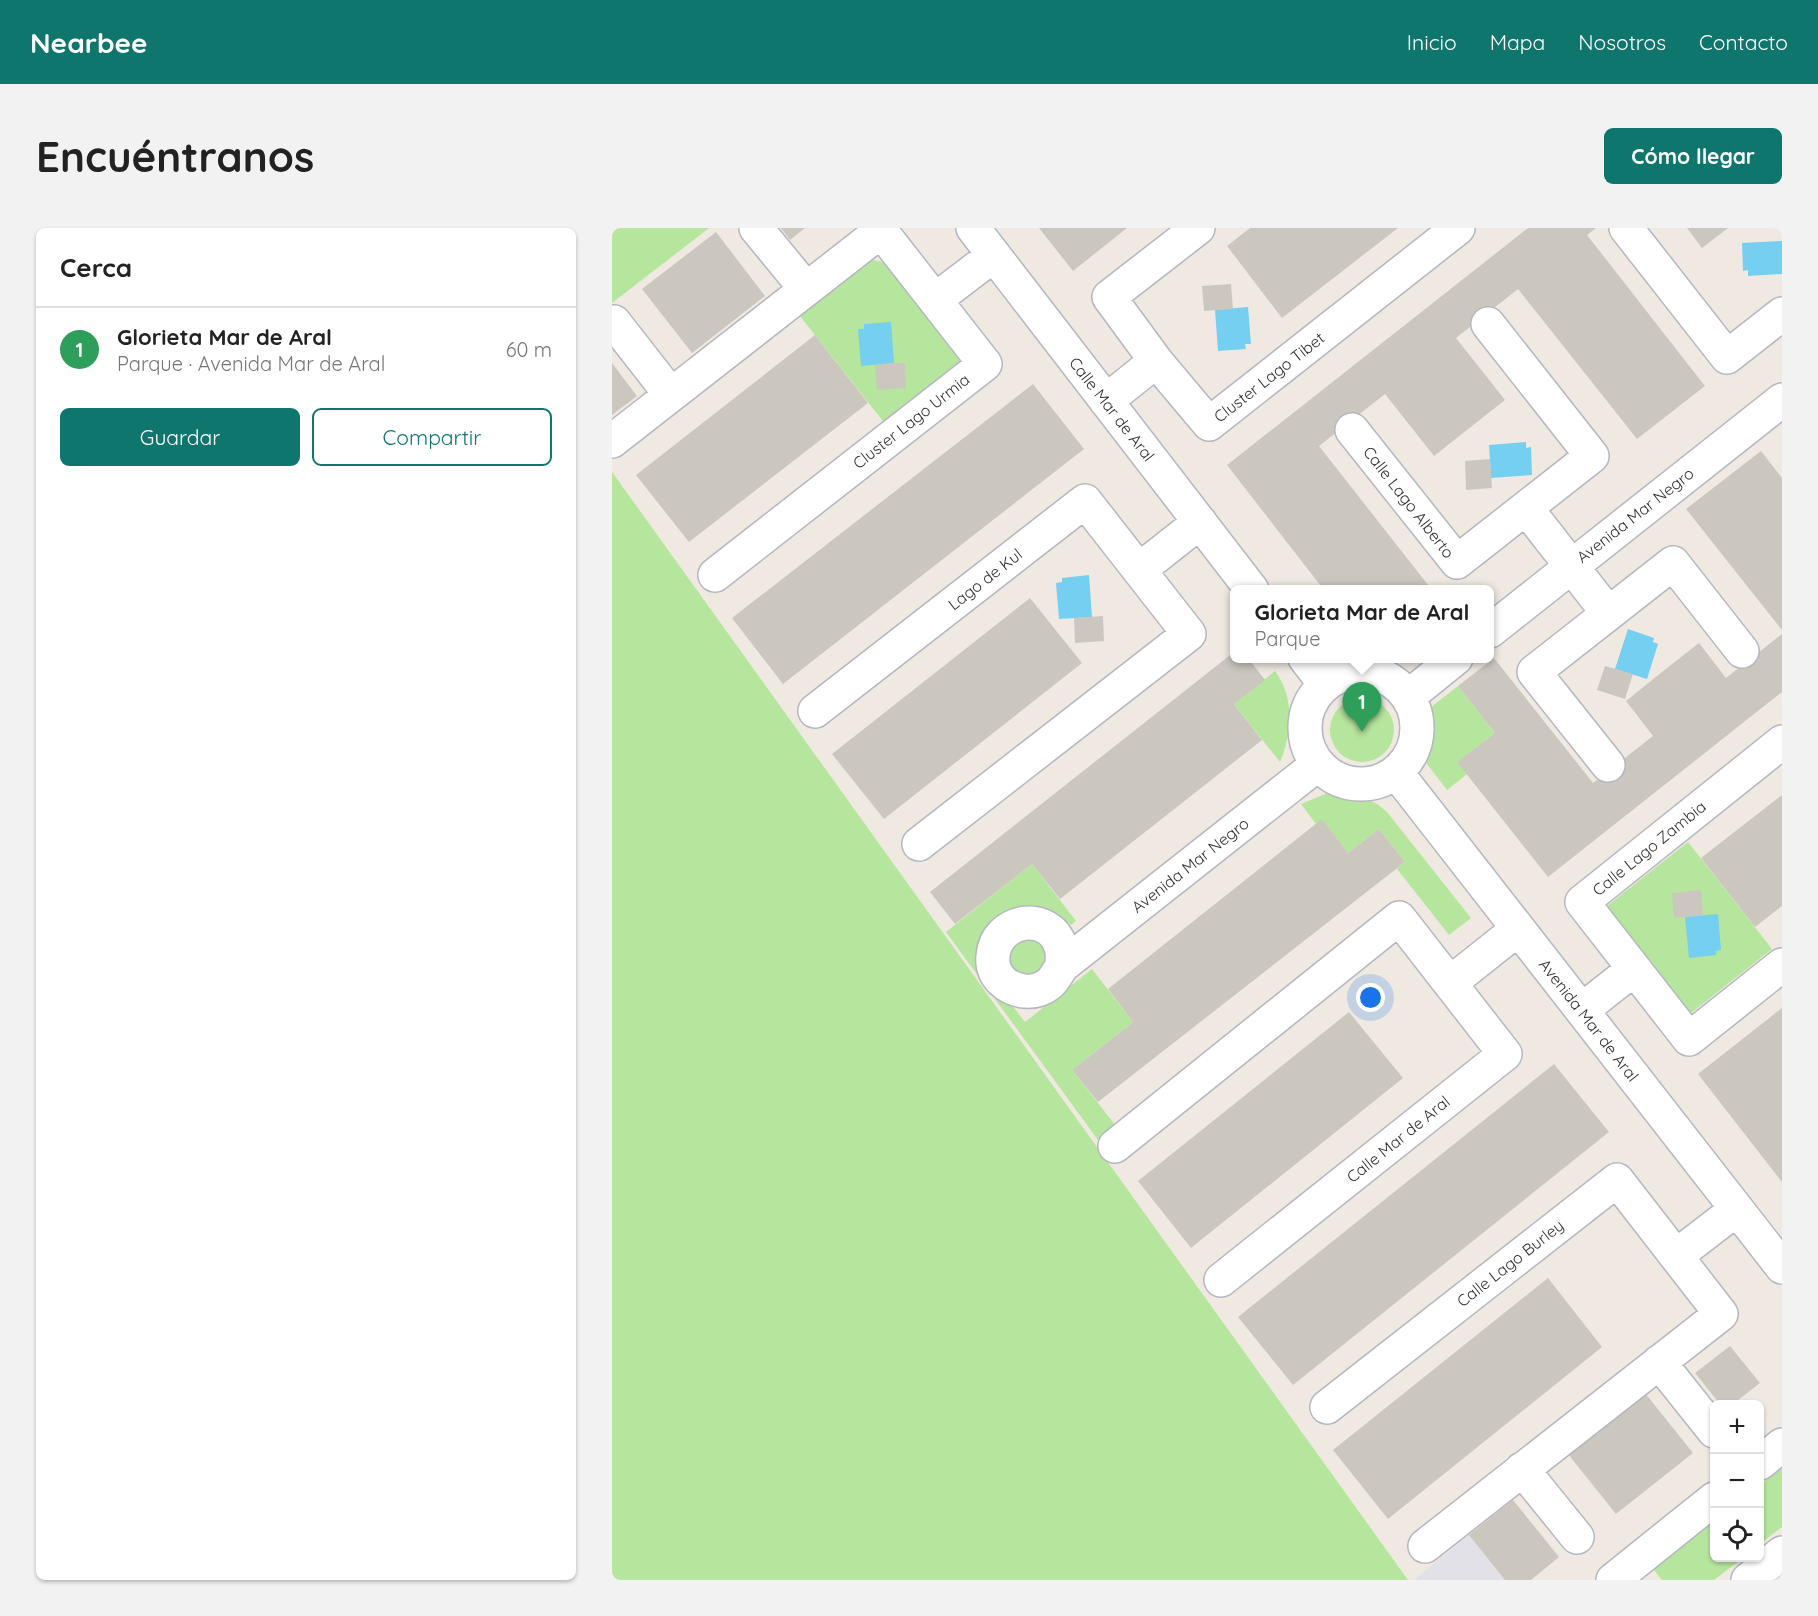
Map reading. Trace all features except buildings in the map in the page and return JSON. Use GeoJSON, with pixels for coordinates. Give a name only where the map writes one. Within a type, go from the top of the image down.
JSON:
{"type":"FeatureCollection","features":[{"type":"Feature","properties":{"kind":"street"},"geometry":{"type":"LineString","coordinates":[[756,228],[806,289]]}},
{"type":"Feature","properties":{"kind":"street","name":"Calle Mar de Aral"},"geometry":{"type":"LineString","coordinates":[[973,228],[1248,585]]}},
{"type":"Feature","properties":{"kind":"street","name":"Cluster Lago Tibet"},"geometry":{"type":"LineString","coordinates":[[1198,228],[1109,297],[1156,361],[1209,424],[1458,228]]}},
{"type":"Feature","properties":{"kind":"street"},"geometry":{"type":"LineString","coordinates":[[1626,228],[1727,357],[1782,314]]}},
{"type":"Feature","properties":{"kind":"street","name":"Cluster Lago Urmia"},"geometry":{"type":"LineString","coordinates":[[612,441],[881,231],[985,364],[715,574]]}},
{"type":"Feature","properties":{"kind":"street"},"geometry":{"type":"LineString","coordinates":[[935,300],[994,255]]}},
{"type":"Feature","properties":{"kind":"street"},"geometry":{"type":"LineString","coordinates":[[614,321],[671,395]]}},
{"type":"Feature","properties":{"kind":"street","name":"Calle Lago Alberto"},"geometry":{"type":"LineString","coordinates":[[1352,430],[1457,562],[1592,456],[1488,324]]}},
{"type":"Feature","properties":{"kind":"street"},"geometry":{"type":"LineString","coordinates":[[1106,401],[1156,361]]}},
{"type":"Feature","properties":{"kind":"street","name":"Avenida Mar Negro"},"geometry":{"type":"LineString","coordinates":[[1494,628],[1782,400]]}},
{"type":"Feature","properties":{"kind":"street","name":"Lago de Kul"},"geometry":{"type":"LineString","coordinates":[[815,711],[1085,501],[1139,570],[1188,634],[919,844]]}},
{"type":"Feature","properties":{"kind":"street"},"geometry":{"type":"LineString","coordinates":[[1526,508],[1608,613]]}},
{"type":"Feature","properties":{"kind":"street"},"geometry":{"type":"LineString","coordinates":[[1139,570],[1200,522]]}},
{"type":"Feature","properties":{"kind":"street"},"geometry":{"type":"LineString","coordinates":[[1608,765],[1527,663],[1608,613],[1667,555],[1742,651]]}},
{"type":"Feature","properties":{"kind":"street"},"geometry":{"type":"LineString","coordinates":[[1309,663],[1325,684]]}},
{"type":"Feature","properties":{"kind":"street"},"geometry":{"type":"LineString","coordinates":[[1409,696],[1449,663]]}},
{"type":"Feature","properties":{"kind":"street"},"geometry":{"type":"LineString","coordinates":[[1359,672],[1377,674],[1393,682],[1409,696],[1418,726],[1415,744],[1408,759],[1396,772],[1382,781],[1365,785],[1347,784],[1331,777],[1318,764],[1307,746],[1304,724],[1311,702],[1325,684],[1341,676],[1359,672]]}},
{"type":"Feature","properties":{"kind":"street","name":"Calle Lago Zambia"},"geometry":{"type":"LineString","coordinates":[[1782,742],[1582,902],[1689,1040],[1782,965]]}},
{"type":"Feature","properties":{"kind":"street","name":"Avenida Mar Negro"},"geometry":{"type":"LineString","coordinates":[[1062,966],[1318,764]]}},
{"type":"Feature","properties":{"kind":"street","name":"Avenida Mar de Aral"},"geometry":{"type":"LineString","coordinates":[[1396,772],[1782,1267]]}},
{"type":"Feature","properties":{"kind":"street","name":"Calle Mar de Aral"},"geometry":{"type":"LineString","coordinates":[[1115,1146],[1399,918],[1505,1054],[1221,1280]]}},
{"type":"Feature","properties":{"kind":"street"},"geometry":{"type":"LineString","coordinates":[[1450,983],[1518,929]]}},
{"type":"Feature","properties":{"kind":"street"},"geometry":{"type":"LineString","coordinates":[[1582,1010],[1634,969]]}},
{"type":"Feature","properties":{"kind":"street","name":"Calle Lago Burley"},"geometry":{"type":"LineString","coordinates":[[1327,1407],[1617,1180],[1721,1314],[1425,1546]]}},
{"type":"Feature","properties":{"kind":"street"},"geometry":{"type":"LineString","coordinates":[[1676,1256],[1737,1209]]}},
{"type":"Feature","properties":{"kind":"street"},"geometry":{"type":"LineString","coordinates":[[1659,1362],[1710,1426]]}},
{"type":"Feature","properties":{"kind":"street"},"geometry":{"type":"LineString","coordinates":[[1764,1460],[1782,1445]]}},
{"type":"Feature","properties":{"kind":"street"},"geometry":{"type":"LineString","coordinates":[[1522,1469],[1577,1537]]}},
{"type":"Feature","properties":{"kind":"street"},"geometry":{"type":"LineString","coordinates":[[1621,1577],[1710,1502]]}},
{"type":"Feature","properties":{"kind":"street"},"geometry":{"type":"LineString","coordinates":[[1748,1580],[1782,1553]]}},
{"type":"Feature","properties":{"kind":"shaded area"},"geometry":{"type":"Polygon","coordinates":[[[1469,1535],[1505,1580],[1415,1579],[1469,1535]]]}},
{"type":"Feature","properties":{"kind":"green space"},"geometry":{"type":"Polygon","coordinates":[[[612,228],[709,228],[612,303],[612,228]]]}},
{"type":"Feature","properties":{"kind":"green space"},"geometry":{"type":"Polygon","coordinates":[[[870,260],[880,261],[888,266],[959,360],[959,364],[886,425],[800,316],[870,260]]]}},
{"type":"Feature","properties":{"kind":"green space"},"geometry":{"type":"Polygon","coordinates":[[[612,472],[1408,1580],[612,1580],[612,472]]]}},
{"type":"Feature","properties":{"kind":"green space"},"geometry":{"type":"Polygon","coordinates":[[[1275,671],[1286,693],[1290,716],[1287,739],[1280,762],[1234,704],[1275,671]]]}},
{"type":"Feature","properties":{"kind":"green space"},"geometry":{"type":"Polygon","coordinates":[[[1458,686],[1495,733],[1458,762],[1467,774],[1447,790],[1424,760],[1430,708],[1458,686]]]}},
{"type":"Feature","properties":{"kind":"green space"},"geometry":{"type":"Polygon","coordinates":[[[1362,698],[1380,704],[1388,712],[1394,730],[1388,748],[1380,756],[1362,762],[1344,756],[1336,748],[1330,730],[1336,712],[1344,704],[1362,698]]]}},
{"type":"Feature","properties":{"kind":"green space"},"geometry":{"type":"Polygon","coordinates":[[[1342,787],[1377,804],[1387,812],[1471,918],[1449,935],[1397,869],[1405,862],[1379,829],[1348,853],[1322,820],[1316,824],[1301,804],[1342,787]]]}},
{"type":"Feature","properties":{"kind":"green space"},"geometry":{"type":"Polygon","coordinates":[[[1688,842],[1772,949],[1691,1013],[1607,906],[1688,842]]]}},
{"type":"Feature","properties":{"kind":"green space"},"geometry":{"type":"Polygon","coordinates":[[[1032,864],[1076,921],[1071,925],[1055,913],[1039,906],[1021,906],[1012,909],[1002,914],[990,925],[980,964],[1025,1022],[1092,969],[1133,1022],[1072,1070],[1116,1126],[1098,1140],[946,932],[1032,864]]]}},
{"type":"Feature","properties":{"kind":"green space"},"geometry":{"type":"Polygon","coordinates":[[[1030,937],[1044,945],[1045,957],[1038,971],[1025,974],[1013,968],[1009,961],[1009,952],[1010,946],[1030,937]]]}},
{"type":"Feature","properties":{"kind":"green space"},"geometry":{"type":"Polygon","coordinates":[[[1782,1468],[1782,1527],[1764,1541],[1764,1508],[1764,1482],[1782,1468]]]}},
{"type":"Feature","properties":{"kind":"green space"},"geometry":{"type":"Polygon","coordinates":[[[1710,1523],[1710,1562],[1738,1562],[1714,1580],[1662,1580],[1653,1569],[1710,1523]]]}},
{"type":"Feature","properties":{"kind":"water"},"geometry":{"type":"Polygon","coordinates":[[[1782,241],[1782,274],[1748,276],[1748,270],[1743,271],[1742,243],[1782,241]]]}},
{"type":"Feature","properties":{"kind":"water"},"geometry":{"type":"Polygon","coordinates":[[[1248,307],[1251,344],[1245,344],[1246,349],[1218,351],[1215,310],[1248,307]]]}},
{"type":"Feature","properties":{"kind":"water"},"geometry":{"type":"Polygon","coordinates":[[[891,322],[894,363],[861,366],[858,329],[864,329],[864,324],[891,322]]]}},
{"type":"Feature","properties":{"kind":"water"},"geometry":{"type":"Polygon","coordinates":[[[1526,442],[1526,448],[1531,447],[1532,475],[1491,478],[1489,445],[1526,442]]]}},
{"type":"Feature","properties":{"kind":"water"},"geometry":{"type":"Polygon","coordinates":[[[1089,575],[1092,617],[1059,619],[1056,583],[1062,582],[1062,578],[1089,575]]]}},
{"type":"Feature","properties":{"kind":"water"},"geometry":{"type":"Polygon","coordinates":[[[1628,629],[1654,638],[1653,642],[1658,644],[1647,679],[1615,669],[1628,629]]]}},
{"type":"Feature","properties":{"kind":"water"},"geometry":{"type":"Polygon","coordinates":[[[1718,914],[1721,950],[1716,951],[1716,955],[1689,958],[1685,917],[1718,914]]]}},
{"type":"Feature","properties":{"kind":"place","name":"Glorieta Mar de Aral"},"geometry":{"type":"Point","coordinates":[1362,732]}}]}
